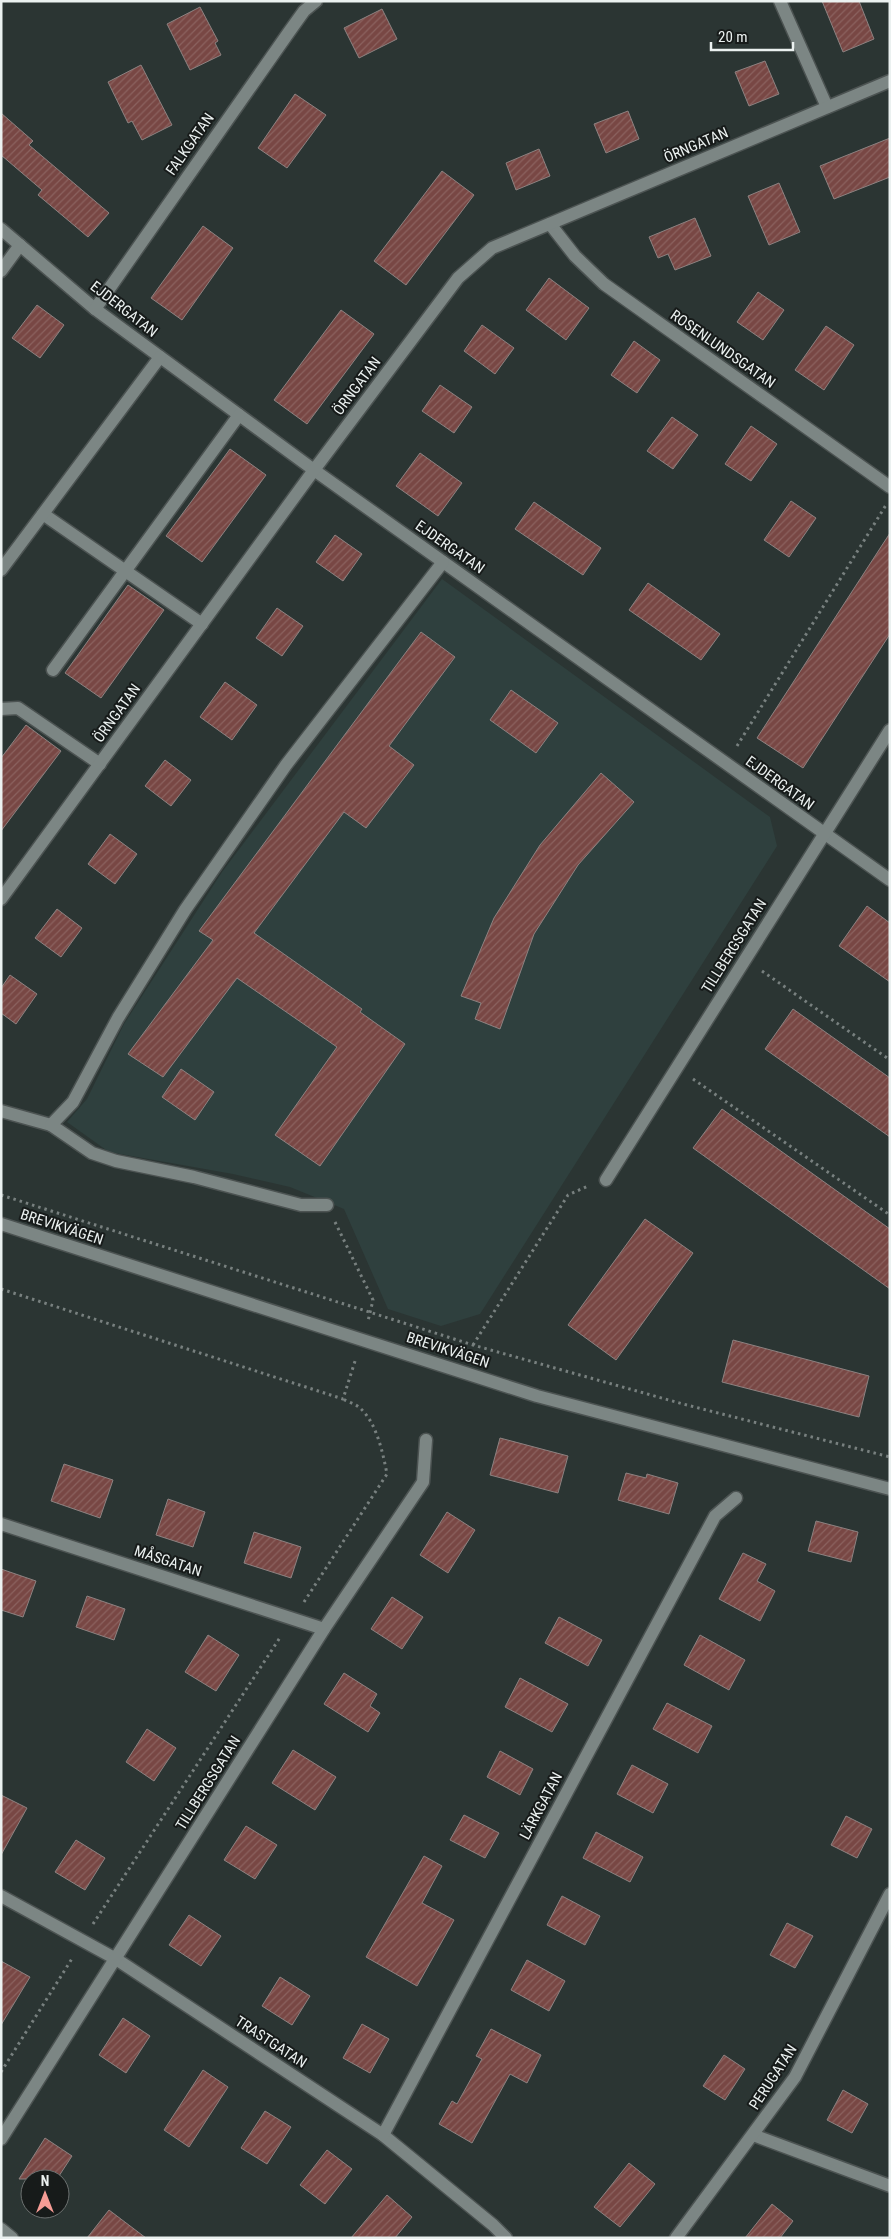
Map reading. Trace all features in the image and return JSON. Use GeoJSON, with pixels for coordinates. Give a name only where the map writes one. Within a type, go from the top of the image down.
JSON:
{"type":"FeatureCollection","features":[{"type":"Feature","properties":{"kind":"street","name":"FALKGATAN"},"geometry":{"type":"LineString","coordinates":[[95,309],[299,18],[316,1]]}},
{"type":"Feature","properties":{"kind":"street"},"geometry":{"type":"LineString","coordinates":[[780,1],[827,107]]}},
{"type":"Feature","properties":{"kind":"street","name":"ÖRNGATAN"},"geometry":{"type":"LineString","coordinates":[[1,899],[314,470],[458,278],[492,248],[890,81]]}},
{"type":"Feature","properties":{"kind":"street","name":"ROSENLUNDSGATAN"},"geometry":{"type":"LineString","coordinates":[[550,224],[575,256],[604,284],[890,487]]}},
{"type":"Feature","properties":{"kind":"street","name":"EJDERGATAN"},"geometry":{"type":"LineString","coordinates":[[1,228],[95,309],[239,415],[442,562],[890,880]]}},
{"type":"Feature","properties":{"kind":"street"},"geometry":{"type":"LineString","coordinates":[[1,271],[20,245]]}},
{"type":"Feature","properties":{"kind":"street"},"geometry":{"type":"LineString","coordinates":[[1,570],[160,357]]}},
{"type":"Feature","properties":{"kind":"street"},"geometry":{"type":"LineString","coordinates":[[53,670],[239,415]]}},
{"type":"Feature","properties":{"kind":"street"},"geometry":{"type":"LineString","coordinates":[[43,514],[202,624]]}},
{"type":"Feature","properties":{"kind":"street"},"geometry":{"type":"LineString","coordinates":[[51,1125],[73,1102],[118,1018],[202,885],[286,765],[442,562]]}},
{"type":"Feature","properties":{"kind":"street"},"geometry":{"type":"LineString","coordinates":[[1,709],[18,708],[100,764]]}},
{"type":"Feature","properties":{"kind":"street","name":"TILLBERGSGATAN"},"geometry":{"type":"LineString","coordinates":[[606,1180],[890,730]]}},
{"type":"Feature","properties":{"kind":"street"},"geometry":{"type":"LineString","coordinates":[[1,1111],[51,1125],[92,1153],[116,1161],[194,1177],[301,1206],[326,1206]]}},
{"type":"Feature","properties":{"kind":"street","name":"BREVIKVÄGEN"},"geometry":{"type":"LineString","coordinates":[[1,1224],[537,1396],[890,1489]]}},
{"type":"Feature","properties":{"kind":"street","name":"TILLBERGSGATAN"},"geometry":{"type":"LineString","coordinates":[[1,2140],[324,1629],[423,1482],[426,1440]]}},
{"type":"Feature","properties":{"kind":"street","name":"LÄRKGATAN"},"geometry":{"type":"LineString","coordinates":[[383,2135],[715,1516],[736,1498]]}},
{"type":"Feature","properties":{"kind":"street","name":"MÅSGATAN"},"geometry":{"type":"LineString","coordinates":[[1,1524],[324,1629]]}},
{"type":"Feature","properties":{"kind":"street","name":"PERUGATAN"},"geometry":{"type":"LineString","coordinates":[[676,2238],[795,2077],[890,1894]]}},
{"type":"Feature","properties":{"kind":"street","name":"TRASTGATAN"},"geometry":{"type":"LineString","coordinates":[[1,1896],[116,1959],[383,2135],[493,2225],[506,2238]]}},
{"type":"Feature","properties":{"kind":"street"},"geometry":{"type":"LineString","coordinates":[[753,2135],[890,2186]]}},
{"type":"Feature","properties":{"kind":"street"},"geometry":{"type":"LineString","coordinates":[[1,2229],[12,2238]]}},
{"type":"Feature","properties":{"kind":"path"},"geometry":{"type":"LineString","coordinates":[[726,764],[890,500]]}},
{"type":"Feature","properties":{"kind":"path"},"geometry":{"type":"LineString","coordinates":[[745,959],[890,1060]]}},
{"type":"Feature","properties":{"kind":"path"},"geometry":{"type":"LineString","coordinates":[[676,1068],[890,1215]]}},
{"type":"Feature","properties":{"kind":"path"},"geometry":{"type":"LineString","coordinates":[[474,1345],[568,1194],[606,1180]]}},
{"type":"Feature","properties":{"kind":"path"},"geometry":{"type":"LineString","coordinates":[[1,1195],[474,1345],[683,1404],[890,1457]]}},
{"type":"Feature","properties":{"kind":"path"},"geometry":{"type":"LineString","coordinates":[[326,1206],[373,1300],[371,1312],[343,1399]]}},
{"type":"Feature","properties":{"kind":"path"},"geometry":{"type":"LineString","coordinates":[[1,1290],[343,1399],[360,1408],[370,1422],[381,1444],[388,1474],[83,1940],[1,2072]]}},
{"type":"Feature","properties":{"kind":"shaded area"},"geometry":{"type":"Polygon","coordinates":[[[442,579],[770,817],[777,846],[480,1314],[441,1326],[388,1309],[344,1209],[290,1187],[233,1174],[109,1152],[67,1122],[87,1099],[124,1024],[222,872],[442,579]]]}},
{"type":"Feature","properties":{"kind":"building"},"geometry":{"type":"Polygon","coordinates":[[[822,1],[859,1],[874,39],[843,52],[822,1]]]}},
{"type":"Feature","properties":{"kind":"building"},"geometry":{"type":"Polygon","coordinates":[[[200,7],[218,41],[215,43],[221,55],[190,70],[167,24],[200,7]]]}},
{"type":"Feature","properties":{"kind":"building"},"geometry":{"type":"Polygon","coordinates":[[[382,9],[397,39],[359,58],[344,28],[382,9]]]}},
{"type":"Feature","properties":{"kind":"building"},"geometry":{"type":"Polygon","coordinates":[[[765,61],[779,94],[749,106],[735,72],[765,61]]]}},
{"type":"Feature","properties":{"kind":"building"},"geometry":{"type":"Polygon","coordinates":[[[141,65],[172,125],[142,140],[132,121],[128,123],[108,82],[141,65]]]}},
{"type":"Feature","properties":{"kind":"building"},"geometry":{"type":"Polygon","coordinates":[[[295,94],[326,115],[287,168],[258,148],[295,94]]]}},
{"type":"Feature","properties":{"kind":"building"},"geometry":{"type":"Polygon","coordinates":[[[628,111],[639,139],[606,153],[594,124],[628,111]]]}},
{"type":"Feature","properties":{"kind":"building"},"geometry":{"type":"Polygon","coordinates":[[[1,113],[33,141],[29,145],[109,213],[88,237],[38,195],[42,190],[1,155],[1,113]]]}},
{"type":"Feature","properties":{"kind":"building"},"geometry":{"type":"Polygon","coordinates":[[[890,138],[890,177],[834,199],[820,166],[890,138]]]}},
{"type":"Feature","properties":{"kind":"building"},"geometry":{"type":"Polygon","coordinates":[[[539,149],[550,176],[516,190],[506,163],[539,149]]]}},
{"type":"Feature","properties":{"kind":"building"},"geometry":{"type":"Polygon","coordinates":[[[442,171],[474,195],[406,285],[374,261],[442,171]]]}},
{"type":"Feature","properties":{"kind":"building"},"geometry":{"type":"Polygon","coordinates":[[[779,183],[800,232],[769,245],[748,196],[779,183]]]}},
{"type":"Feature","properties":{"kind":"building"},"geometry":{"type":"Polygon","coordinates":[[[695,218],[711,256],[675,270],[668,254],[658,258],[649,237],[695,218]]]}},
{"type":"Feature","properties":{"kind":"building"},"geometry":{"type":"Polygon","coordinates":[[[203,226],[233,248],[182,320],[151,298],[203,226]]]}},
{"type":"Feature","properties":{"kind":"building"},"geometry":{"type":"Polygon","coordinates":[[[549,278],[589,308],[566,340],[526,310],[549,278]]]}},
{"type":"Feature","properties":{"kind":"building"},"geometry":{"type":"Polygon","coordinates":[[[758,292],[784,310],[763,340],[737,322],[758,292]]]}},
{"type":"Feature","properties":{"kind":"building"},"geometry":{"type":"Polygon","coordinates":[[[37,305],[64,325],[40,358],[12,338],[37,305]]]}},
{"type":"Feature","properties":{"kind":"building"},"geometry":{"type":"Polygon","coordinates":[[[341,310],[374,334],[307,424],[274,400],[341,310]]]}},
{"type":"Feature","properties":{"kind":"building"},"geometry":{"type":"Polygon","coordinates":[[[482,325],[514,348],[495,374],[464,351],[482,325]]]}},
{"type":"Feature","properties":{"kind":"building"},"geometry":{"type":"Polygon","coordinates":[[[826,326],[854,345],[824,390],[795,370],[826,326]]]}},
{"type":"Feature","properties":{"kind":"building"},"geometry":{"type":"Polygon","coordinates":[[[634,341],[660,360],[637,393],[611,375],[634,341]]]}},
{"type":"Feature","properties":{"kind":"building"},"geometry":{"type":"Polygon","coordinates":[[[440,385],[472,407],[454,433],[422,411],[440,385]]]}},
{"type":"Feature","properties":{"kind":"building"},"geometry":{"type":"Polygon","coordinates":[[[672,417],[698,435],[673,469],[647,451],[672,417]]]}},
{"type":"Feature","properties":{"kind":"building"},"geometry":{"type":"Polygon","coordinates":[[[751,426],[777,444],[751,481],[725,464],[751,426]]]}},
{"type":"Feature","properties":{"kind":"building"},"geometry":{"type":"Polygon","coordinates":[[[230,449],[266,475],[202,562],[166,536],[230,449]]]}},
{"type":"Feature","properties":{"kind":"building"},"geometry":{"type":"Polygon","coordinates":[[[420,453],[462,483],[438,516],[396,486],[420,453]]]}},
{"type":"Feature","properties":{"kind":"building"},"geometry":{"type":"Polygon","coordinates":[[[791,501],[816,518],[789,557],[764,540],[791,501]]]}},
{"type":"Feature","properties":{"kind":"building"},"geometry":{"type":"Polygon","coordinates":[[[534,502],[601,548],[583,575],[515,529],[534,502]]]}},
{"type":"Feature","properties":{"kind":"building"},"geometry":{"type":"Polygon","coordinates":[[[890,533],[890,634],[803,768],[757,738],[890,533]]]}},
{"type":"Feature","properties":{"kind":"building"},"geometry":{"type":"Polygon","coordinates":[[[335,535],[362,554],[343,581],[316,562],[335,535]]]}},
{"type":"Feature","properties":{"kind":"building"},"geometry":{"type":"Polygon","coordinates":[[[648,583],[720,634],[701,660],[629,610],[648,583]]]}},
{"type":"Feature","properties":{"kind":"building"},"geometry":{"type":"Polygon","coordinates":[[[128,585],[164,610],[101,698],[65,673],[128,585]]]}},
{"type":"Feature","properties":{"kind":"building"},"geometry":{"type":"Polygon","coordinates":[[[277,608],[303,626],[282,656],[256,638],[277,608]]]}},
{"type":"Feature","properties":{"kind":"building"},"geometry":{"type":"Polygon","coordinates":[[[421,632],[455,657],[389,746],[414,765],[366,828],[344,812],[254,933],[362,1009],[360,1012],[405,1044],[320,1166],[275,1135],[337,1047],[237,978],[163,1077],[128,1054],[213,940],[199,931],[421,632]]]}},
{"type":"Feature","properties":{"kind":"building"},"geometry":{"type":"Polygon","coordinates":[[[225,682],[257,705],[232,740],[200,717],[225,682]]]}},
{"type":"Feature","properties":{"kind":"building"},"geometry":{"type":"Polygon","coordinates":[[[511,690],[558,723],[536,753],[490,720],[511,690]]]}},
{"type":"Feature","properties":{"kind":"building"},"geometry":{"type":"Polygon","coordinates":[[[26,725],[61,751],[1,831],[1,758],[26,725]]]}},
{"type":"Feature","properties":{"kind":"building"},"geometry":{"type":"Polygon","coordinates":[[[165,760],[191,780],[171,806],[145,786],[165,760]]]}},
{"type":"Feature","properties":{"kind":"building"},"geometry":{"type":"Polygon","coordinates":[[[601,773],[634,802],[578,865],[534,934],[500,1029],[475,1019],[481,1003],[461,996],[494,918],[540,845],[601,773]]]}},
{"type":"Feature","properties":{"kind":"building"},"geometry":{"type":"Polygon","coordinates":[[[110,834],[137,854],[115,884],[88,864],[110,834]]]}},
{"type":"Feature","properties":{"kind":"building"},"geometry":{"type":"Polygon","coordinates":[[[867,906],[890,923],[890,982],[839,946],[867,906]]]}},
{"type":"Feature","properties":{"kind":"building"},"geometry":{"type":"Polygon","coordinates":[[[57,909],[82,928],[61,957],[35,938],[57,909]]]}},
{"type":"Feature","properties":{"kind":"building"},"geometry":{"type":"Polygon","coordinates":[[[10,975],[37,994],[16,1024],[1,1013],[1,988],[10,975]]]}},
{"type":"Feature","properties":{"kind":"building"},"geometry":{"type":"Polygon","coordinates":[[[793,1009],[890,1078],[890,1137],[765,1049],[793,1009]]]}},
{"type":"Feature","properties":{"kind":"building"},"geometry":{"type":"Polygon","coordinates":[[[181,1069],[214,1092],[195,1120],[162,1097],[181,1069]]]}},
{"type":"Feature","properties":{"kind":"building"},"geometry":{"type":"Polygon","coordinates":[[[722,1109],[890,1229],[890,1289],[693,1148],[722,1109]]]}},
{"type":"Feature","properties":{"kind":"building"},"geometry":{"type":"Polygon","coordinates":[[[645,1219],[693,1253],[616,1360],[568,1325],[645,1219]]]}},
{"type":"Feature","properties":{"kind":"building"},"geometry":{"type":"Polygon","coordinates":[[[733,1340],[869,1376],[859,1417],[722,1382],[733,1340]]]}},
{"type":"Feature","properties":{"kind":"building"},"geometry":{"type":"Polygon","coordinates":[[[500,1438],[568,1456],[558,1493],[490,1475],[500,1438]]]}},
{"type":"Feature","properties":{"kind":"building"},"geometry":{"type":"Polygon","coordinates":[[[64,1464],[113,1480],[100,1518],[51,1501],[64,1464]]]}},
{"type":"Feature","properties":{"kind":"building"},"geometry":{"type":"Polygon","coordinates":[[[626,1473],[646,1478],[647,1474],[678,1483],[669,1514],[618,1500],[626,1473]]]}},
{"type":"Feature","properties":{"kind":"building"},"geometry":{"type":"Polygon","coordinates":[[[168,1499],[205,1512],[193,1547],[156,1535],[168,1499]]]}},
{"type":"Feature","properties":{"kind":"building"},"geometry":{"type":"Polygon","coordinates":[[[447,1512],[475,1530],[448,1573],[420,1555],[447,1512]]]}},
{"type":"Feature","properties":{"kind":"building"},"geometry":{"type":"Polygon","coordinates":[[[816,1521],[858,1532],[851,1562],[808,1551],[816,1521]]]}},
{"type":"Feature","properties":{"kind":"building"},"geometry":{"type":"Polygon","coordinates":[[[254,1532],[301,1547],[291,1578],[244,1563],[254,1532]]]}},
{"type":"Feature","properties":{"kind":"building"},"geometry":{"type":"Polygon","coordinates":[[[743,1553],[766,1564],[757,1581],[775,1591],[760,1621],[719,1599],[743,1553]]]}},
{"type":"Feature","properties":{"kind":"building"},"geometry":{"type":"Polygon","coordinates":[[[1,1569],[36,1581],[23,1617],[1,1610],[1,1569]]]}},
{"type":"Feature","properties":{"kind":"building"},"geometry":{"type":"Polygon","coordinates":[[[87,1596],[125,1609],[114,1640],[76,1627],[87,1596]]]}},
{"type":"Feature","properties":{"kind":"building"},"geometry":{"type":"Polygon","coordinates":[[[392,1597],[423,1617],[402,1649],[371,1629],[392,1597]]]}},
{"type":"Feature","properties":{"kind":"building"},"geometry":{"type":"Polygon","coordinates":[[[559,1617],[602,1640],[588,1666],[545,1643],[559,1617]]]}},
{"type":"Feature","properties":{"kind":"building"},"geometry":{"type":"Polygon","coordinates":[[[208,1635],[239,1655],[216,1691],[185,1672],[208,1635]]]}},
{"type":"Feature","properties":{"kind":"building"},"geometry":{"type":"Polygon","coordinates":[[[700,1635],[745,1660],[729,1690],[684,1665],[700,1635]]]}},
{"type":"Feature","properties":{"kind":"building"},"geometry":{"type":"Polygon","coordinates":[[[344,1673],[377,1694],[370,1706],[380,1713],[368,1732],[324,1704],[344,1673]]]}},
{"type":"Feature","properties":{"kind":"building"},"geometry":{"type":"Polygon","coordinates":[[[520,1678],[568,1704],[552,1732],[505,1707],[520,1678]]]}},
{"type":"Feature","properties":{"kind":"building"},"geometry":{"type":"Polygon","coordinates":[[[667,1703],[712,1726],[698,1753],[653,1729],[667,1703]]]}},
{"type":"Feature","properties":{"kind":"building"},"geometry":{"type":"Polygon","coordinates":[[[147,1729],[176,1748],[154,1781],[126,1762],[147,1729]]]}},
{"type":"Feature","properties":{"kind":"building"},"geometry":{"type":"Polygon","coordinates":[[[293,1750],[336,1777],[315,1810],[272,1783],[293,1750]]]}},
{"type":"Feature","properties":{"kind":"building"},"geometry":{"type":"Polygon","coordinates":[[[500,1751],[533,1769],[520,1795],[487,1777],[500,1751]]]}},
{"type":"Feature","properties":{"kind":"building"},"geometry":{"type":"Polygon","coordinates":[[[632,1765],[668,1784],[653,1813],[617,1794],[632,1765]]]}},
{"type":"Feature","properties":{"kind":"building"},"geometry":{"type":"Polygon","coordinates":[[[1,1795],[27,1808],[1,1855],[1,1795]]]}},
{"type":"Feature","properties":{"kind":"building"},"geometry":{"type":"Polygon","coordinates":[[[464,1815],[499,1833],[485,1858],[450,1840],[464,1815]]]}},
{"type":"Feature","properties":{"kind":"building"},"geometry":{"type":"Polygon","coordinates":[[[846,1816],[872,1829],[857,1858],[831,1845],[846,1816]]]}},
{"type":"Feature","properties":{"kind":"building"},"geometry":{"type":"Polygon","coordinates":[[[246,1826],[277,1845],[255,1879],[224,1860],[246,1826]]]}},
{"type":"Feature","properties":{"kind":"building"},"geometry":{"type":"Polygon","coordinates":[[[596,1832],[643,1857],[630,1882],[583,1858],[596,1832]]]}},
{"type":"Feature","properties":{"kind":"building"},"geometry":{"type":"Polygon","coordinates":[[[76,1840],[105,1858],[85,1890],[55,1872],[76,1840]]]}},
{"type":"Feature","properties":{"kind":"building"},"geometry":{"type":"Polygon","coordinates":[[[424,1856],[442,1866],[422,1903],[454,1920],[417,1986],[366,1957],[424,1856]]]}},
{"type":"Feature","properties":{"kind":"building"},"geometry":{"type":"Polygon","coordinates":[[[562,1896],[600,1916],[585,1945],[547,1925],[562,1896]]]}},
{"type":"Feature","properties":{"kind":"building"},"geometry":{"type":"Polygon","coordinates":[[[189,1915],[221,1936],[201,1966],[169,1945],[189,1915]]]}},
{"type":"Feature","properties":{"kind":"building"},"geometry":{"type":"Polygon","coordinates":[[[787,1923],[813,1936],[795,1968],[770,1955],[787,1923]]]}},
{"type":"Feature","properties":{"kind":"building"},"geometry":{"type":"Polygon","coordinates":[[[527,1960],[565,1981],[549,2011],[511,1990],[527,1960]]]}},
{"type":"Feature","properties":{"kind":"building"},"geometry":{"type":"Polygon","coordinates":[[[1,1961],[30,1977],[1,2025],[1,1961]]]}},
{"type":"Feature","properties":{"kind":"building"},"geometry":{"type":"Polygon","coordinates":[[[280,1977],[310,1996],[292,2025],[262,2006],[280,1977]]]}},
{"type":"Feature","properties":{"kind":"building"},"geometry":{"type":"Polygon","coordinates":[[[123,2018],[150,2036],[126,2073],[99,2055],[123,2018]]]}},
{"type":"Feature","properties":{"kind":"building"},"geometry":{"type":"Polygon","coordinates":[[[362,2024],[389,2039],[370,2073],[343,2058],[362,2024]]]}},
{"type":"Feature","properties":{"kind":"building"},"geometry":{"type":"Polygon","coordinates":[[[491,2029],[541,2055],[527,2083],[510,2074],[472,2143],[439,2124],[452,2101],[457,2104],[482,2059],[476,2056],[491,2029]]]}},
{"type":"Feature","properties":{"kind":"building"},"geometry":{"type":"Polygon","coordinates":[[[724,2055],[745,2069],[725,2100],[703,2086],[724,2055]]]}},
{"type":"Feature","properties":{"kind":"building"},"geometry":{"type":"Polygon","coordinates":[[[203,2070],[228,2087],[189,2147],[164,2130],[203,2070]]]}},
{"type":"Feature","properties":{"kind":"building"},"geometry":{"type":"Polygon","coordinates":[[[843,2090],[868,2104],[852,2133],[827,2120],[843,2090]]]}},
{"type":"Feature","properties":{"kind":"building"},"geometry":{"type":"Polygon","coordinates":[[[265,2111],[291,2127],[267,2164],[241,2148],[265,2111]]]}},
{"type":"Feature","properties":{"kind":"building"},"geometry":{"type":"Polygon","coordinates":[[[45,2138],[72,2156],[64,2169],[25,2169],[45,2138]]]}},
{"type":"Feature","properties":{"kind":"building"},"geometry":{"type":"Polygon","coordinates":[[[327,2150],[352,2169],[325,2204],[300,2185],[327,2150]]]}},
{"type":"Feature","properties":{"kind":"building"},"geometry":{"type":"Polygon","coordinates":[[[629,2163],[655,2184],[620,2227],[594,2207],[629,2163]]]}},
{"type":"Feature","properties":{"kind":"building"},"geometry":{"type":"Polygon","coordinates":[[[387,2195],[412,2217],[395,2238],[351,2238],[387,2195]]]}},
{"type":"Feature","properties":{"kind":"building"},"geometry":{"type":"Polygon","coordinates":[[[772,2204],[793,2221],[780,2238],[745,2238],[772,2204]]]}},
{"type":"Feature","properties":{"kind":"building"},"geometry":{"type":"Polygon","coordinates":[[[109,2210],[146,2238],[87,2238],[109,2210]]]}}]}
